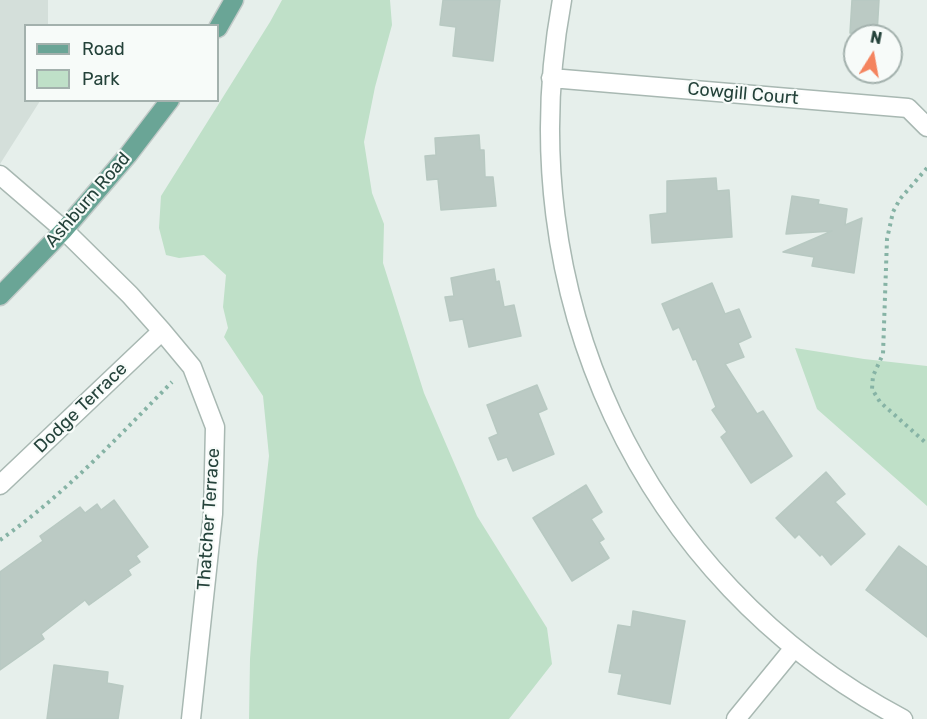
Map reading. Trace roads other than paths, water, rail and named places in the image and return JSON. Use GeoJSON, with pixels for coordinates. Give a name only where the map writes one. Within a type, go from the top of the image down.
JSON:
{"type":"FeatureCollection","features":[{"type":"Feature","properties":{"kind":"main road"},"geometry":{"type":"LineString","coordinates":[[219,26],[234,0]]}},
{"type":"Feature","properties":{"kind":"main road","name":"Ashburn Road"},"geometry":{"type":"LineString","coordinates":[[0,296],[64,230],[168,102]]}},
{"type":"Feature","properties":{"kind":"street"},"geometry":{"type":"LineString","coordinates":[[562,0],[551,78],[550,162],[557,233],[572,303],[603,394],[635,458],[660,499],[687,538],[734,592],[794,648],[876,705],[903,719]]}},
{"type":"Feature","properties":{"kind":"street","name":"Cowgill Court"},"geometry":{"type":"LineString","coordinates":[[551,78],[908,108],[927,127]]}},
{"type":"Feature","properties":{"kind":"street","name":"Thatcher Terrace"},"geometry":{"type":"LineString","coordinates":[[0,175],[64,230],[130,295],[162,331],[194,370],[215,427],[213,514],[191,719]]}},
{"type":"Feature","properties":{"kind":"street","name":"Dodge Terrace"},"geometry":{"type":"LineString","coordinates":[[0,485],[162,331]]}},
{"type":"Feature","properties":{"kind":"street"},"geometry":{"type":"LineString","coordinates":[[736,719],[794,648]]}}]}
